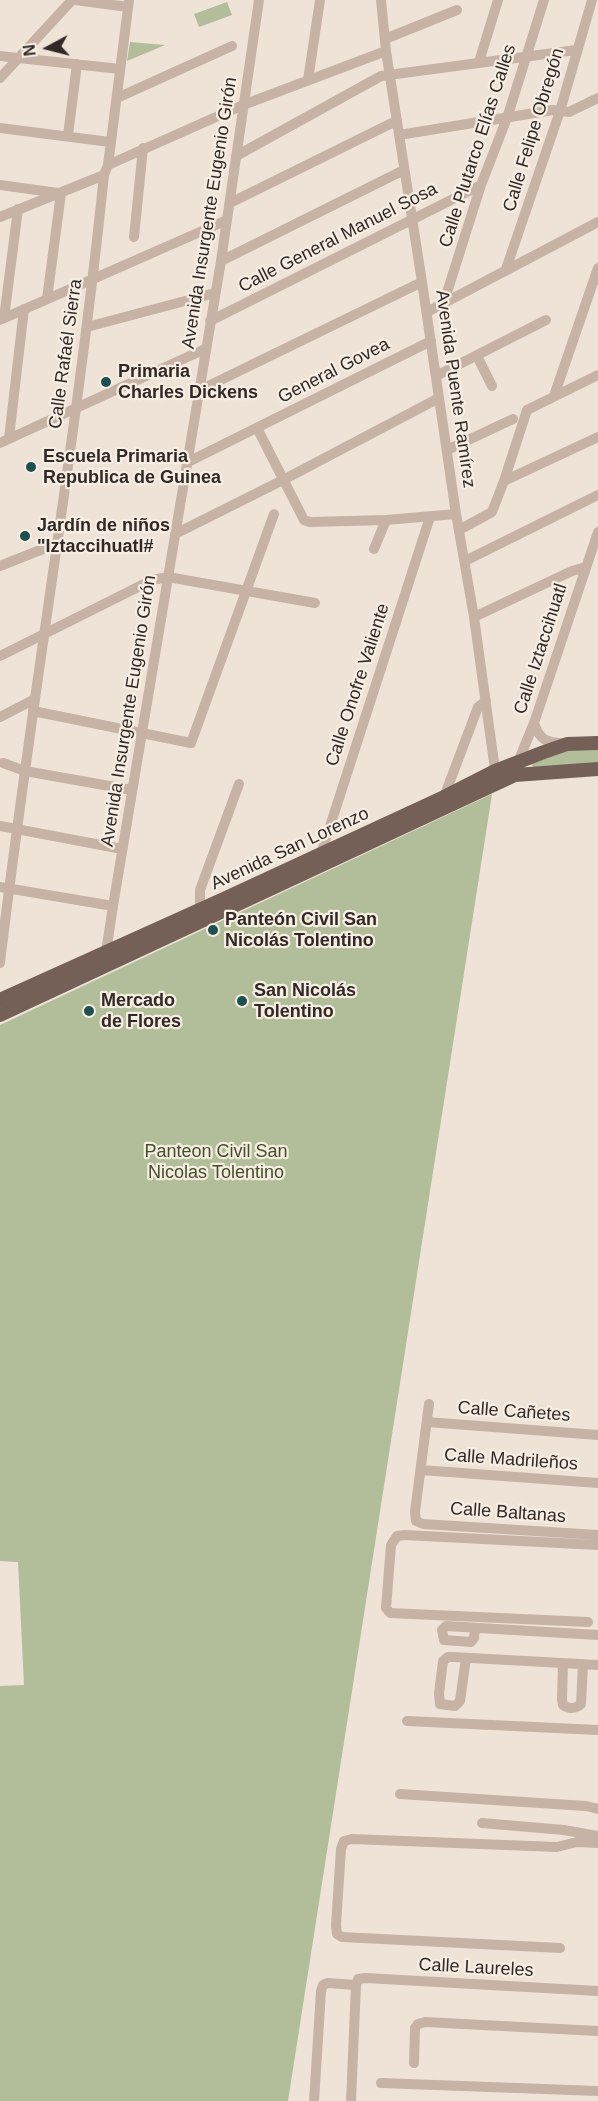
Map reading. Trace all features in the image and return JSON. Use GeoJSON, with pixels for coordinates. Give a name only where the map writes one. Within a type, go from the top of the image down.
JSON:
{"type":"FeatureCollection","features":[{"type":"Feature","properties":{"kind":"main road","name":"Avenida San Lorenzo"},"geometry":{"type":"LineString","coordinates":[[0,1000],[108,958],[516,769],[543,752],[567,744],[598,742]]}},
{"type":"Feature","properties":{"kind":"main road","name":"Avenida San Lorenzo"},"geometry":{"type":"LineString","coordinates":[[516,769],[598,769]]}},
{"type":"Feature","properties":{"kind":"main road","name":"Avenida San Lorenzo"},"geometry":{"type":"LineString","coordinates":[[0,1015],[200,910],[323,859]]}},
{"type":"Feature","properties":{"kind":"street"},"geometry":{"type":"LineString","coordinates":[[0,78],[74,0],[128,3]]}},
{"type":"Feature","properties":{"kind":"street","name":"Avenida Insurgente Eugenio Girón"},"geometry":{"type":"LineString","coordinates":[[108,958],[122,849],[230,203],[260,0]]}},
{"type":"Feature","properties":{"kind":"street"},"geometry":{"type":"LineString","coordinates":[[308,80],[320,0]]}},
{"type":"Feature","properties":{"kind":"street","name":"Avenida Puente Ramírez"},"geometry":{"type":"LineString","coordinates":[[381,0],[389,76],[474,617],[496,777]]}},
{"type":"Feature","properties":{"kind":"street"},"geometry":{"type":"LineString","coordinates":[[479,62],[498,0]]}},
{"type":"Feature","properties":{"kind":"street","name":"Calle Plutarco Elías Calles"},"geometry":{"type":"LineString","coordinates":[[444,302],[481,184],[507,118],[544,0]]}},
{"type":"Feature","properties":{"kind":"street","name":"Calle Felipe Obregón"},"geometry":{"type":"LineString","coordinates":[[506,269],[560,111],[592,0]]}},
{"type":"Feature","properties":{"kind":"street","name":"Calle Rafaél Sierra"},"geometry":{"type":"LineString","coordinates":[[0,963],[4,888],[17,830],[58,543],[128,3]]}},
{"type":"Feature","properties":{"kind":"street"},"geometry":{"type":"LineString","coordinates":[[385,39],[457,10]]}},
{"type":"Feature","properties":{"kind":"street"},"geometry":{"type":"LineString","coordinates":[[117,98],[232,46]]}},
{"type":"Feature","properties":{"kind":"street"},"geometry":{"type":"LineString","coordinates":[[236,156],[381,76],[576,50]]}},
{"type":"Feature","properties":{"kind":"street"},"geometry":{"type":"LineString","coordinates":[[0,218],[61,193],[143,148],[243,105],[386,51]]}},
{"type":"Feature","properties":{"kind":"street"},"geometry":{"type":"LineString","coordinates":[[0,56],[120,69]]}},
{"type":"Feature","properties":{"kind":"street"},"geometry":{"type":"LineString","coordinates":[[69,135],[77,64]]}},
{"type":"Feature","properties":{"kind":"street"},"geometry":{"type":"LineString","coordinates":[[399,135],[553,110],[569,112],[598,98]]}},
{"type":"Feature","properties":{"kind":"street"},"geometry":{"type":"LineString","coordinates":[[230,203],[396,121]]}},
{"type":"Feature","properties":{"kind":"street"},"geometry":{"type":"LineString","coordinates":[[0,128],[110,142]]}},
{"type":"Feature","properties":{"kind":"street"},"geometry":{"type":"LineString","coordinates":[[134,237],[143,148]]}},
{"type":"Feature","properties":{"kind":"street"},"geometry":{"type":"LineString","coordinates":[[220,261],[404,170]]}},
{"type":"Feature","properties":{"kind":"street","name":"Calle General Manuel Sosa"},"geometry":{"type":"LineString","coordinates":[[210,321],[481,184]]}},
{"type":"Feature","properties":{"kind":"street"},"geometry":{"type":"LineString","coordinates":[[0,185],[61,193]]}},
{"type":"Feature","properties":{"kind":"street"},"geometry":{"type":"LineString","coordinates":[[47,299],[61,193]]}},
{"type":"Feature","properties":{"kind":"street"},"geometry":{"type":"LineString","coordinates":[[2,319],[18,209]]}},
{"type":"Feature","properties":{"kind":"street"},"geometry":{"type":"LineString","coordinates":[[427,312],[596,223],[598,210]]}},
{"type":"Feature","properties":{"kind":"street"},"geometry":{"type":"LineString","coordinates":[[2,319],[227,220]]}},
{"type":"Feature","properties":{"kind":"street"},"geometry":{"type":"LineString","coordinates":[[554,396],[598,268]]}},
{"type":"Feature","properties":{"kind":"street"},"geometry":{"type":"LineString","coordinates":[[198,391],[422,282]]}},
{"type":"Feature","properties":{"kind":"street"},"geometry":{"type":"LineString","coordinates":[[87,327],[215,293]]}},
{"type":"Feature","properties":{"kind":"street"},"geometry":{"type":"LineString","coordinates":[[5,440],[24,309]]}},
{"type":"Feature","properties":{"kind":"street"},"geometry":{"type":"LineString","coordinates":[[436,376],[546,320]]}},
{"type":"Feature","properties":{"kind":"street","name":"General Govea"},"geometry":{"type":"LineString","coordinates":[[186,463],[431,341]]}},
{"type":"Feature","properties":{"kind":"street"},"geometry":{"type":"LineString","coordinates":[[5,440],[205,349]]}},
{"type":"Feature","properties":{"kind":"street"},"geometry":{"type":"LineString","coordinates":[[477,356],[492,386]]}},
{"type":"Feature","properties":{"kind":"street"},"geometry":{"type":"LineString","coordinates":[[459,530],[492,512],[527,411],[598,375]]}},
{"type":"Feature","properties":{"kind":"street"},"geometry":{"type":"LineString","coordinates":[[175,534],[439,398]]}},
{"type":"Feature","properties":{"kind":"street"},"geometry":{"type":"LineString","coordinates":[[447,450],[513,419]]}},
{"type":"Feature","properties":{"kind":"street"},"geometry":{"type":"LineString","coordinates":[[257,428],[304,520],[310,522],[386,520],[456,514]]}},
{"type":"Feature","properties":{"kind":"street"},"geometry":{"type":"LineString","coordinates":[[504,481],[598,437]]}},
{"type":"Feature","properties":{"kind":"street"},"geometry":{"type":"LineString","coordinates":[[465,561],[598,495]]}},
{"type":"Feature","properties":{"kind":"street"},"geometry":{"type":"LineString","coordinates":[[33,711],[191,743],[274,514]]}},
{"type":"Feature","properties":{"kind":"street","name":"Calle Onofre Valiente"},"geometry":{"type":"LineString","coordinates":[[323,859],[430,517]]}},
{"type":"Feature","properties":{"kind":"street"},"geometry":{"type":"LineString","coordinates":[[374,549],[386,520]]}},
{"type":"Feature","properties":{"kind":"street","name":"Calle Iztaccihuatl"},"geometry":{"type":"LineString","coordinates":[[516,769],[534,723],[598,532]]}},
{"type":"Feature","properties":{"kind":"street"},"geometry":{"type":"LineString","coordinates":[[0,566],[58,543]]}},
{"type":"Feature","properties":{"kind":"street"},"geometry":{"type":"LineString","coordinates":[[474,617],[572,571],[586,567]]}},
{"type":"Feature","properties":{"kind":"street"},"geometry":{"type":"LineString","coordinates":[[0,656],[152,580],[168,577],[315,603]]}},
{"type":"Feature","properties":{"kind":"street"},"geometry":{"type":"LineString","coordinates":[[0,717],[35,699]]}},
{"type":"Feature","properties":{"kind":"street"},"geometry":{"type":"LineString","coordinates":[[446,802],[478,706],[486,701]]}},
{"type":"Feature","properties":{"kind":"street"},"geometry":{"type":"LineString","coordinates":[[534,723],[538,734],[545,740],[567,744]]}},
{"type":"Feature","properties":{"kind":"street"},"geometry":{"type":"LineString","coordinates":[[3,763],[25,771],[132,790]]}},
{"type":"Feature","properties":{"kind":"street"},"geometry":{"type":"LineString","coordinates":[[200,910],[200,890],[239,784]]}},
{"type":"Feature","properties":{"kind":"street"},"geometry":{"type":"LineString","coordinates":[[0,826],[122,849]]}},
{"type":"Feature","properties":{"kind":"street"},"geometry":{"type":"LineString","coordinates":[[4,888],[113,906]]}},
{"type":"Feature","properties":{"kind":"street"},"geometry":{"type":"LineString","coordinates":[[421,1470],[429,1404]]}},
{"type":"Feature","properties":{"kind":"street","name":"Calle Cañetes"},"geometry":{"type":"LineString","coordinates":[[427,1422],[598,1435]]}},
{"type":"Feature","properties":{"kind":"street","name":"Calle Madrileños"},"geometry":{"type":"LineString","coordinates":[[421,1470],[598,1483]]}},
{"type":"Feature","properties":{"kind":"street","name":"Calle Baltanas"},"geometry":{"type":"LineString","coordinates":[[421,1470],[415,1512],[416,1521],[423,1524],[598,1536]]}},
{"type":"Feature","properties":{"kind":"street"},"geometry":{"type":"LineString","coordinates":[[588,1622],[390,1613],[386,1608],[391,1545],[397,1536],[405,1535],[598,1545]]}},
{"type":"Feature","properties":{"kind":"street"},"geometry":{"type":"LineString","coordinates":[[476,1628],[598,1635]]}},
{"type":"Feature","properties":{"kind":"street"},"geometry":{"type":"LineString","coordinates":[[466,1658],[460,1701],[455,1706],[440,1704],[439,1692],[443,1661],[448,1657],[598,1665]]}},
{"type":"Feature","properties":{"kind":"street"},"geometry":{"type":"LineString","coordinates":[[563,1663],[562,1700],[563,1705],[567,1708],[578,1707],[581,1704],[583,1664]]}},
{"type":"Feature","properties":{"kind":"street"},"geometry":{"type":"LineString","coordinates":[[406,1721],[598,1730]]}},
{"type":"Feature","properties":{"kind":"street"},"geometry":{"type":"LineString","coordinates":[[400,1794],[586,1806],[598,1809]]}},
{"type":"Feature","properties":{"kind":"street"},"geometry":{"type":"LineString","coordinates":[[482,1823],[564,1830],[598,1836]]}},
{"type":"Feature","properties":{"kind":"street"},"geometry":{"type":"LineString","coordinates":[[560,1948],[342,1937],[337,1934],[336,1925],[341,1849],[344,1841],[352,1839],[557,1847],[577,1842],[598,1843]]}},
{"type":"Feature","properties":{"kind":"street","name":"Calle Laureles"},"geometry":{"type":"LineString","coordinates":[[314,2101],[321,1991],[323,1985],[328,1983],[356,1985],[358,1980],[366,1978],[598,1991]]}},
{"type":"Feature","properties":{"kind":"street"},"geometry":{"type":"LineString","coordinates":[[351,2101],[356,1985]]}},
{"type":"Feature","properties":{"kind":"street"},"geometry":{"type":"LineString","coordinates":[[414,2063],[415,2028],[418,2024],[425,2022],[598,2031]]}},
{"type":"Feature","properties":{"kind":"street"},"geometry":{"type":"LineString","coordinates":[[381,2083],[598,2091]]}},
{"type":"Feature","properties":{"kind":"green space"},"geometry":{"type":"Polygon","coordinates":[[[227,2],[232,15],[199,27],[194,14],[227,2]]]}},
{"type":"Feature","properties":{"kind":"green space"},"geometry":{"type":"Polygon","coordinates":[[[130,42],[165,45],[127,61],[130,42]]]}},
{"type":"Feature","properties":{"kind":"green space"},"geometry":{"type":"Polygon","coordinates":[[[598,744],[598,765],[536,770],[531,764],[533,756],[598,744]]]}},
{"type":"Feature","properties":{"kind":"green space","name":"Panteon Civil San Nicolas Tolentino"},"geometry":{"type":"Polygon","coordinates":[[[492,794],[288,2101],[0,2101],[0,1686],[24,1685],[18,1562],[0,1561],[0,1025],[492,794]]]}},
{"type":"Feature","properties":{"kind":"place","name":"Primaria Charles Dickens"},"geometry":{"type":"Point","coordinates":[106,382]}},
{"type":"Feature","properties":{"kind":"place","name":"Escuela Primaria Republica de Guinea"},"geometry":{"type":"Point","coordinates":[31,467]}},
{"type":"Feature","properties":{"kind":"place","name":"Jardín de niños \"Iztaccihuatl#"},"geometry":{"type":"Point","coordinates":[25,536]}},
{"type":"Feature","properties":{"kind":"place","name":"Panteón Civil San Nicolás Tolentino"},"geometry":{"type":"Point","coordinates":[213,930]}},
{"type":"Feature","properties":{"kind":"place","name":"San Nicolás Tolentino"},"geometry":{"type":"Point","coordinates":[242,1001]}},
{"type":"Feature","properties":{"kind":"place","name":"Mercado de Flores"},"geometry":{"type":"Point","coordinates":[89,1011]}}]}
